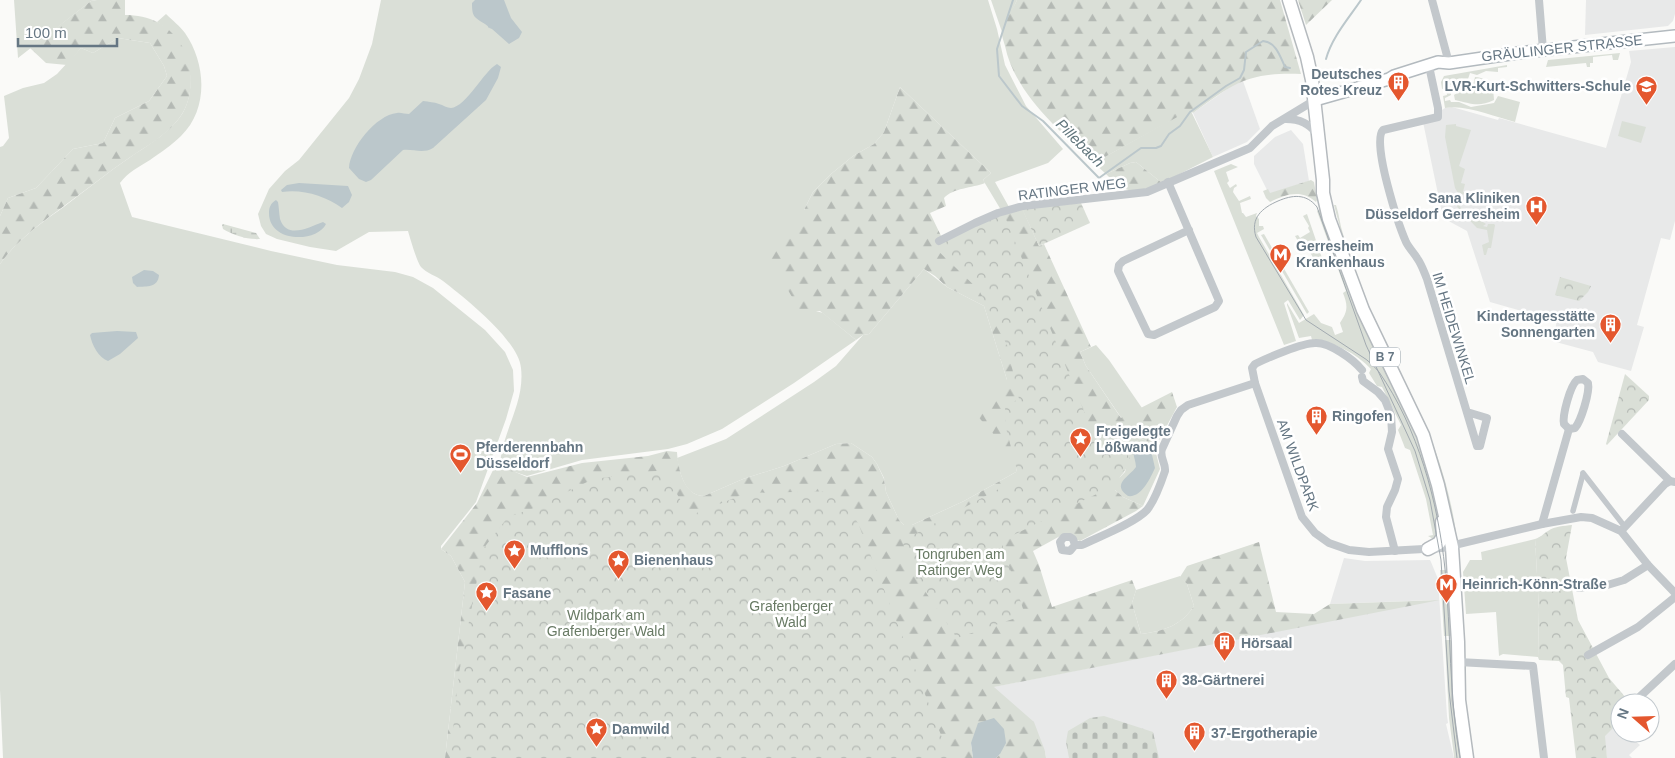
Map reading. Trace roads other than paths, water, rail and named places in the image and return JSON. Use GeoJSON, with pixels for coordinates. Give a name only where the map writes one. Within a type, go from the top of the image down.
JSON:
{"type":"FeatureCollection","features":[{"type":"Feature","properties":{"kind":"main road","name":"B 7"},"geometry":{"type":"LineString","coordinates":[[1289,0],[1308,60],[1315,100],[1323,180],[1330,196],[1342,250],[1363,310],[1423,434],[1433,462],[1443,502],[1452,546],[1458,642],[1459,700],[1467,758]]}},
{"type":"Feature","properties":{"kind":"main road","name":"GRÄULINGER STRASSE"},"geometry":{"type":"LineString","coordinates":[[1315,100],[1443,67],[1448,63],[1543,50],[1675,36]]}},
{"type":"Feature","properties":{"kind":"main road","name":"B 7"},"geometry":{"type":"LineString","coordinates":[[1428,549],[1439,543],[1443,536],[1440,511],[1443,502]]}},
{"type":"Feature","properties":{"kind":"street"},"geometry":{"type":"LineString","coordinates":[[1432,0],[1448,63]]}},
{"type":"Feature","properties":{"kind":"street"},"geometry":{"type":"LineString","coordinates":[[1539,0],[1543,50]]}},
{"type":"Feature","properties":{"kind":"street","name":"IM HEIDEWINKEL"},"geometry":{"type":"LineString","coordinates":[[1430,69],[1438,116],[1383,130],[1379,135],[1380,146],[1391,198],[1400,228],[1407,244],[1421,264],[1427,279],[1467,412]]}},
{"type":"Feature","properties":{"kind":"street","name":"RATINGER WEG"},"geometry":{"type":"LineString","coordinates":[[939,242],[998,213],[1023,206],[1147,192],[1250,148],[1272,126],[1315,100]]}},
{"type":"Feature","properties":{"kind":"street"},"geometry":{"type":"LineString","coordinates":[[1284,120],[1304,122],[1318,134]]}},
{"type":"Feature","properties":{"kind":"street"},"geometry":{"type":"LineString","coordinates":[[1168,182],[1189,230],[1218,298],[1218,303],[1215,307],[1154,335],[1148,334],[1118,271],[1119,265],[1123,261],[1189,230]]}},
{"type":"Feature","properties":{"kind":"street"},"geometry":{"type":"LineString","coordinates":[[1075,545],[1082,545],[1125,524],[1147,510],[1165,471],[1165,464],[1161,455],[1162,449],[1181,410],[1188,405],[1255,382],[1252,368],[1255,364],[1315,343],[1330,347],[1350,358],[1362,373],[1363,381],[1385,400],[1391,415],[1392,432],[1388,449],[1398,479],[1396,489],[1387,507],[1386,517],[1395,551]]}},
{"type":"Feature","properties":{"kind":"street"},"geometry":{"type":"LineString","coordinates":[[1583,379],[1588,383],[1589,389],[1577,426],[1569,428],[1564,424],[1563,418],[1572,385],[1576,380],[1583,379]]}},
{"type":"Feature","properties":{"kind":"street","name":"AM WILDPARK"},"geometry":{"type":"LineString","coordinates":[[1255,382],[1302,517],[1308,526],[1324,540],[1342,548],[1358,552],[1452,546]]}},
{"type":"Feature","properties":{"kind":"street"},"geometry":{"type":"LineString","coordinates":[[1542,524],[1569,428]]}},
{"type":"Feature","properties":{"kind":"street"},"geometry":{"type":"LineString","coordinates":[[1622,434],[1672,482]]}},
{"type":"Feature","properties":{"kind":"street"},"geometry":{"type":"LineString","coordinates":[[1572,514],[1583,474],[1648,564],[1675,595],[1638,627],[1588,655]]}},
{"type":"Feature","properties":{"kind":"street"},"geometry":{"type":"LineString","coordinates":[[1623,529],[1665,484],[1672,482]]}},
{"type":"Feature","properties":{"kind":"street"},"geometry":{"type":"LineString","coordinates":[[1452,546],[1542,524],[1572,514],[1592,518],[1623,529]]}},
{"type":"Feature","properties":{"kind":"street"},"geometry":{"type":"LineString","coordinates":[[1579,588],[1594,585],[1604,586],[1624,580],[1648,564]]}},
{"type":"Feature","properties":{"kind":"street"},"geometry":{"type":"LineString","coordinates":[[1458,662],[1532,666],[1544,758]]}},
{"type":"Feature","properties":{"kind":"street"},"geometry":{"type":"LineString","coordinates":[[1644,693],[1675,664]]}},
{"type":"Feature","properties":{"kind":"waterway","name":"Pillebach"},"geometry":{"type":"LineString","coordinates":[[1013,0],[997,49],[999,76],[1022,106],[1043,121],[1099,178],[1141,148],[1161,146],[1169,134],[1180,126],[1190,112],[1240,78],[1244,70],[1246,52],[1263,41],[1271,44],[1279,54],[1285,67],[1290,68]]}},
{"type":"Feature","properties":{"kind":"waterway","name":"Pillebach"},"geometry":{"type":"LineString","coordinates":[[1326,59],[1337,35],[1361,0]]}},
{"type":"Feature","properties":{"kind":"tram line"},"geometry":{"type":"LineString","coordinates":[[1457,758],[1449,691],[1441,560],[1430,500],[1415,451],[1366,345],[1317,207],[1313,202],[1304,197],[1283,199],[1262,210],[1259,214],[1255,224],[1256,237],[1306,320],[1366,359],[1373,365],[1375,368],[1377,370],[1379,372],[1405,417],[1424,466],[1442,544],[1454,711],[1460,758]]}},
{"type":"Feature","properties":{"kind":"place","name":"Deutsches Rotes Kreuz"},"geometry":{"type":"Point","coordinates":[1398,101]}},
{"type":"Feature","properties":{"kind":"place","name":"LVR-Kurt-Schwitters-Schule"},"geometry":{"type":"Point","coordinates":[1647,105]}},
{"type":"Feature","properties":{"kind":"place","name":"Sana Kliniken Düsseldorf Gerresheim"},"geometry":{"type":"Point","coordinates":[1536,225]}},
{"type":"Feature","properties":{"kind":"place","name":"Gerresheim Krankenhaus"},"geometry":{"type":"Point","coordinates":[1280,273]}},
{"type":"Feature","properties":{"kind":"place","name":"Kindertagesstätte Sonnengarten"},"geometry":{"type":"Point","coordinates":[1611,343]}},
{"type":"Feature","properties":{"kind":"place","name":"Ringofen"},"geometry":{"type":"Point","coordinates":[1316,435]}},
{"type":"Feature","properties":{"kind":"place","name":"Freigelegte Lößwand"},"geometry":{"type":"Point","coordinates":[1080,458]}},
{"type":"Feature","properties":{"kind":"place","name":"Pferderennbahn Düsseldorf"},"geometry":{"type":"Point","coordinates":[460,474]}},
{"type":"Feature","properties":{"kind":"place","name":"Mufflons"},"geometry":{"type":"Point","coordinates":[514,569]}},
{"type":"Feature","properties":{"kind":"place","name":"Bienenhaus"},"geometry":{"type":"Point","coordinates":[618,579]}},
{"type":"Feature","properties":{"kind":"place","name":"Heinrich-Könn-Straße"},"geometry":{"type":"Point","coordinates":[1446,603]}},
{"type":"Feature","properties":{"kind":"place","name":"Fasane"},"geometry":{"type":"Point","coordinates":[487,612]}},
{"type":"Feature","properties":{"kind":"place","name":"Hörsaal"},"geometry":{"type":"Point","coordinates":[1225,662]}},
{"type":"Feature","properties":{"kind":"place","name":"38-Gärtnerei"},"geometry":{"type":"Point","coordinates":[1166,699]}},
{"type":"Feature","properties":{"kind":"place","name":"Damwild"},"geometry":{"type":"Point","coordinates":[596,748]}},
{"type":"Feature","properties":{"kind":"place","name":"37-Ergotherapie"},"geometry":{"type":"Point","coordinates":[1195,752]}},
{"type":"Feature","properties":{"kind":"park label","name":"Tongruben am Ratinger Weg"},"geometry":{"type":"Point","coordinates":[960,562]}},
{"type":"Feature","properties":{"kind":"park label","name":"Grafenberger Wald"},"geometry":{"type":"Point","coordinates":[791,614]}},
{"type":"Feature","properties":{"kind":"park label","name":"Wildpark am Grafenberger Wald"},"geometry":{"type":"Point","coordinates":[606,624]}}]}
